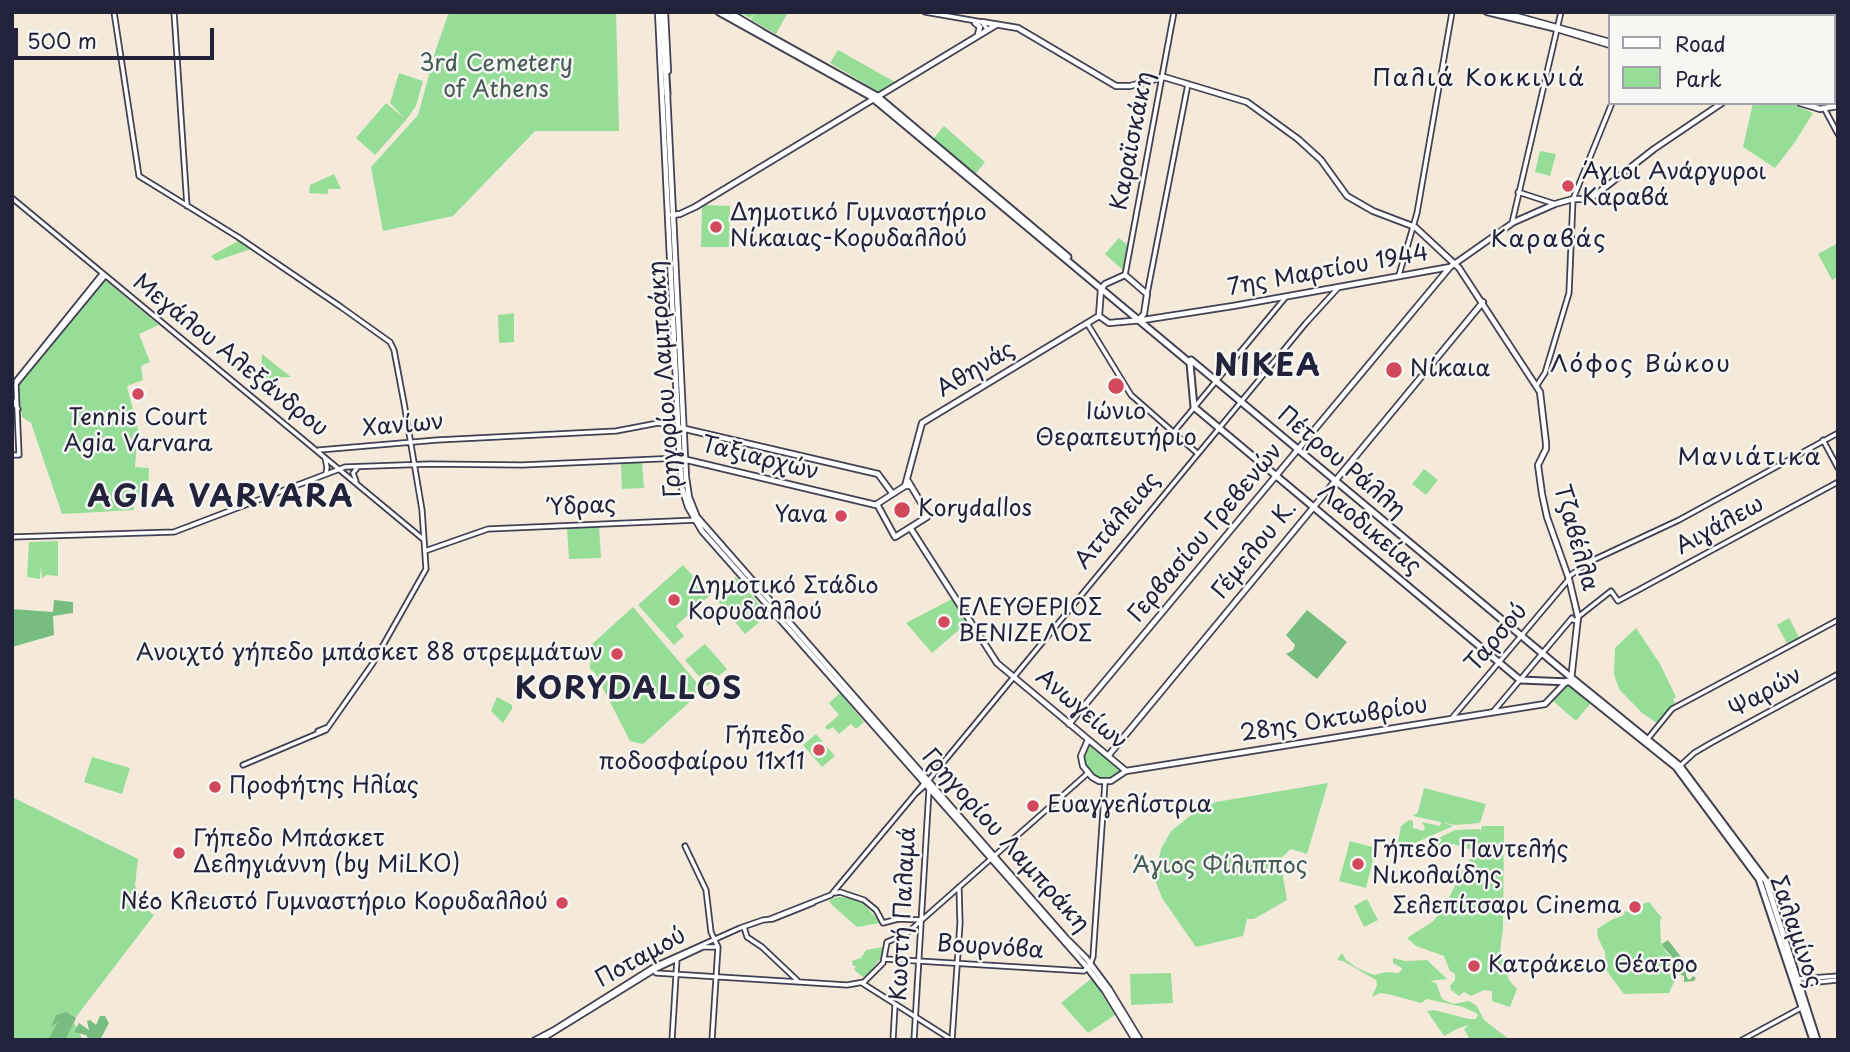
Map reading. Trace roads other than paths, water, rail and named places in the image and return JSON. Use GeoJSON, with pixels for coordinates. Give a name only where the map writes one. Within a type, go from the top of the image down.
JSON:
{"type":"FeatureCollection","features":[{"type":"Feature","properties":{"kind":"main road"},"geometry":{"type":"LineString","coordinates":[[662,12],[667,94]]}},
{"type":"Feature","properties":{"kind":"main road","name":"Γρηγορίου Λαμπράκη"},"geometry":{"type":"LineString","coordinates":[[662,12],[671,217]]}},
{"type":"Feature","properties":{"kind":"main road","name":"Γρηγορίου Λαμπράκη"},"geometry":{"type":"LineString","coordinates":[[662,12],[683,459],[687,489],[696,520],[926,785],[1089,967],[1138,1040]]}},
{"type":"Feature","properties":{"kind":"main road","name":"Πέτρου Ράλλη"},"geometry":{"type":"LineString","coordinates":[[719,12],[875,97]]}},
{"type":"Feature","properties":{"kind":"main road","name":"Πέτρου Ράλλη"},"geometry":{"type":"LineString","coordinates":[[727,12],[875,97],[1564,671],[1567,681],[1679,768],[1710,808]]}},
{"type":"Feature","properties":{"kind":"main road"},"geometry":{"type":"LineString","coordinates":[[1487,12],[1558,28]]}},
{"type":"Feature","properties":{"kind":"main road"},"geometry":{"type":"LineString","coordinates":[[1502,12],[1608,43]]}},
{"type":"Feature","properties":{"kind":"main road"},"geometry":{"type":"LineString","coordinates":[[977,22],[980,28],[978,35]]}},
{"type":"Feature","properties":{"kind":"main road"},"geometry":{"type":"LineString","coordinates":[[977,22],[1022,30],[1116,86],[1125,87],[1164,77],[1250,104],[1317,156],[1347,196],[1373,211],[1414,226]]}},
{"type":"Feature","properties":{"kind":"main road"},"geometry":{"type":"LineString","coordinates":[[671,217],[695,207],[997,25]]}},
{"type":"Feature","properties":{"kind":"main road","name":"7ης Μαρτίου 1944"},"geometry":{"type":"LineString","coordinates":[[1099,316],[1109,323],[1152,318],[1453,265],[1512,223],[1554,203],[1573,199],[1585,200],[1594,196],[1654,149],[1719,105]]}},
{"type":"Feature","properties":{"kind":"main road"},"geometry":{"type":"LineString","coordinates":[[1814,106],[1831,105]]}},
{"type":"Feature","properties":{"kind":"main road","name":"Τζαβέλλα"},"geometry":{"type":"LineString","coordinates":[[1414,226],[1453,265],[1483,302],[1537,384],[1542,401],[1546,443],[1538,465],[1542,494],[1547,517],[1569,578],[1576,619],[1567,681]]}},
{"type":"Feature","properties":{"kind":"main road","name":"Γερβασίου Γρεβενών"},"geometry":{"type":"LineString","coordinates":[[1069,724],[1453,265]]}},
{"type":"Feature","properties":{"kind":"main road"},"geometry":{"type":"LineString","coordinates":[[1099,316],[1102,287],[1125,275],[1147,294],[1141,319]]}},
{"type":"Feature","properties":{"kind":"main road","name":"Γέμελου Κ."},"geometry":{"type":"LineString","coordinates":[[1108,756],[1483,302]]}},
{"type":"Feature","properties":{"kind":"main road","name":"Αθηνάς"},"geometry":{"type":"LineString","coordinates":[[908,484],[922,423],[1099,316]]}},
{"type":"Feature","properties":{"kind":"main road"},"geometry":{"type":"LineString","coordinates":[[1151,327],[1152,318]]}},
{"type":"Feature","properties":{"kind":"main road","name":"Πέτρου Ράλλη"},"geometry":{"type":"LineString","coordinates":[[1141,319],[1192,366],[1194,407]]}},
{"type":"Feature","properties":{"kind":"main road","name":"Λαοδικείας"},"geometry":{"type":"LineString","coordinates":[[1194,407],[1520,680]]}},
{"type":"Feature","properties":{"kind":"main road"},"geometry":{"type":"LineString","coordinates":[[681,428],[878,474],[892,493]]}},
{"type":"Feature","properties":{"kind":"main road","name":"Ταξιαρχών"},"geometry":{"type":"LineString","coordinates":[[683,459],[876,506]]}},
{"type":"Feature","properties":{"kind":"main road"},"geometry":{"type":"LineString","coordinates":[[908,484],[927,514],[924,520],[895,537],[876,506],[878,502],[908,484]]}},
{"type":"Feature","properties":{"kind":"main road","name":"Ανωγείων"},"geometry":{"type":"LineString","coordinates":[[911,529],[989,653],[1013,677],[1126,771]]}},
{"type":"Feature","properties":{"kind":"main road"},"geometry":{"type":"LineString","coordinates":[[1564,671],[1567,681]]}},
{"type":"Feature","properties":{"kind":"main road"},"geometry":{"type":"LineString","coordinates":[[1520,680],[1567,681]]}},
{"type":"Feature","properties":{"kind":"main road","name":"28ης Οκτωβρίου"},"geometry":{"type":"LineString","coordinates":[[1105,782],[1116,779],[1126,771],[1547,703],[1567,681]]}},
{"type":"Feature","properties":{"kind":"main road"},"geometry":{"type":"LineString","coordinates":[[1088,740],[1081,756],[1083,766],[1095,779],[1105,782]]}},
{"type":"Feature","properties":{"kind":"main road","name":"Γρηγορίου Λαμπράκη"},"geometry":{"type":"LineString","coordinates":[[926,785],[992,858]]}},
{"type":"Feature","properties":{"kind":"main road","name":"Σαλαμίνος"},"geometry":{"type":"LineString","coordinates":[[1710,808],[1762,883],[1815,1040]]}},
{"type":"Feature","properties":{"kind":"main road","name":"Σαλαμίνος"},"geometry":{"type":"LineString","coordinates":[[1797,981],[1815,1040]]}},
{"type":"Feature","properties":{"kind":"street"},"geometry":{"type":"LineString","coordinates":[[114,12],[139,176],[238,237],[390,342],[394,350],[411,443],[427,565],[373,663],[330,726],[243,765]]}},
{"type":"Feature","properties":{"kind":"street"},"geometry":{"type":"LineString","coordinates":[[174,12],[187,207]]}},
{"type":"Feature","properties":{"kind":"street"},"geometry":{"type":"LineString","coordinates":[[925,12],[977,22],[986,30]]}},
{"type":"Feature","properties":{"kind":"street","name":"Καραϊσκάκη"},"geometry":{"type":"LineString","coordinates":[[1125,275],[1174,12]]}},
{"type":"Feature","properties":{"kind":"street"},"geometry":{"type":"LineString","coordinates":[[1399,275],[1417,213],[1452,12]]}},
{"type":"Feature","properties":{"kind":"street"},"geometry":{"type":"LineString","coordinates":[[1512,223],[1561,12]]}},
{"type":"Feature","properties":{"kind":"street"},"geometry":{"type":"LineString","coordinates":[[1147,294],[1188,84]]}},
{"type":"Feature","properties":{"kind":"street"},"geometry":{"type":"LineString","coordinates":[[1537,384],[1545,373],[1569,296],[1573,199],[1611,105]]}},
{"type":"Feature","properties":{"kind":"street"},"geometry":{"type":"LineString","coordinates":[[1826,116],[1831,105]]}},
{"type":"Feature","properties":{"kind":"street"},"geometry":{"type":"LineString","coordinates":[[1814,106],[1826,116],[1838,134]]}},
{"type":"Feature","properties":{"kind":"street"},"geometry":{"type":"LineString","coordinates":[[1518,192],[1554,203]]}},
{"type":"Feature","properties":{"kind":"street","name":"Μεγάλου Αλεξάνδρου"},"geometry":{"type":"LineString","coordinates":[[12,198],[424,540]]}},
{"type":"Feature","properties":{"kind":"street"},"geometry":{"type":"LineString","coordinates":[[12,455],[19,455],[19,410],[15,383],[104,275]]}},
{"type":"Feature","properties":{"kind":"street","name":"Αττάλειας"},"geometry":{"type":"LineString","coordinates":[[832,893],[915,794],[926,785],[932,774],[1197,453],[1340,287]]}},
{"type":"Feature","properties":{"kind":"street"},"geometry":{"type":"LineString","coordinates":[[1173,433],[1288,296]]}},
{"type":"Feature","properties":{"kind":"street"},"geometry":{"type":"LineString","coordinates":[[1087,323],[1130,395],[1197,453]]}},
{"type":"Feature","properties":{"kind":"street"},"geometry":{"type":"LineString","coordinates":[[12,399],[19,410]]}},
{"type":"Feature","properties":{"kind":"street","name":"Χανίων"},"geometry":{"type":"LineString","coordinates":[[315,449],[616,430],[658,423],[681,428]]}},
{"type":"Feature","properties":{"kind":"street","name":"Ταρσού"},"geometry":{"type":"LineString","coordinates":[[1450,719],[1569,578],[1589,562],[1678,520],[1838,433]]}},
{"type":"Feature","properties":{"kind":"street"},"geometry":{"type":"LineString","coordinates":[[1824,440],[1838,468]]}},
{"type":"Feature","properties":{"kind":"street"},"geometry":{"type":"LineString","coordinates":[[326,473],[325,457],[329,450]]}},
{"type":"Feature","properties":{"kind":"street","name":"Ταξιαρχών"},"geometry":{"type":"LineString","coordinates":[[12,537],[172,532],[339,468],[683,459]]}},
{"type":"Feature","properties":{"kind":"street"},"geometry":{"type":"LineString","coordinates":[[357,483],[353,473],[358,467]]}},
{"type":"Feature","properties":{"kind":"street","name":"Αιγάλεω"},"geometry":{"type":"LineString","coordinates":[[1576,619],[1611,592],[1618,601],[1838,482]]}},
{"type":"Feature","properties":{"kind":"street","name":"Ύδρας"},"geometry":{"type":"LineString","coordinates":[[425,551],[488,529],[696,520]]}},
{"type":"Feature","properties":{"kind":"street"},"geometry":{"type":"LineString","coordinates":[[1493,713],[1542,653],[1576,619]]}},
{"type":"Feature","properties":{"kind":"street"},"geometry":{"type":"LineString","coordinates":[[1646,741],[1669,711],[1838,620]]}},
{"type":"Feature","properties":{"kind":"street","name":"Ψαρών"},"geometry":{"type":"LineString","coordinates":[[1679,768],[1694,753],[1838,674]]}},
{"type":"Feature","properties":{"kind":"street"},"geometry":{"type":"LineString","coordinates":[[655,971],[848,985],[862,983],[879,970],[885,958],[887,942],[906,934],[1088,773]]}},
{"type":"Feature","properties":{"kind":"street"},"geometry":{"type":"LineString","coordinates":[[1089,967],[1093,957],[1105,782]]}},
{"type":"Feature","properties":{"kind":"street","name":"Κωστή Παλαμά"},"geometry":{"type":"LineString","coordinates":[[914,1040],[926,785]]}},
{"type":"Feature","properties":{"kind":"street"},"geometry":{"type":"LineString","coordinates":[[685,846],[706,890],[711,932],[718,947],[712,1040]]}},
{"type":"Feature","properties":{"kind":"street"},"geometry":{"type":"LineString","coordinates":[[862,983],[952,1040],[961,890],[959,887]]}},
{"type":"Feature","properties":{"kind":"street"},"geometry":{"type":"LineString","coordinates":[[832,893],[840,892],[864,900],[876,910],[883,923],[898,919],[921,920]]}},
{"type":"Feature","properties":{"kind":"street","name":"Ποταμού"},"geometry":{"type":"LineString","coordinates":[[534,1040],[650,969],[715,939],[832,893]]}},
{"type":"Feature","properties":{"kind":"street"},"geometry":{"type":"LineString","coordinates":[[744,927],[747,937],[762,947],[798,981]]}},
{"type":"Feature","properties":{"kind":"street","name":"Ποταμού"},"geometry":{"type":"LineString","coordinates":[[541,1040],[677,959],[704,947],[718,947]]}},
{"type":"Feature","properties":{"kind":"street","name":"Βουρνόβα"},"geometry":{"type":"LineString","coordinates":[[885,958],[1082,971],[1089,967]]}},
{"type":"Feature","properties":{"kind":"street"},"geometry":{"type":"LineString","coordinates":[[672,1040],[677,959]]}},
{"type":"Feature","properties":{"kind":"street"},"geometry":{"type":"LineString","coordinates":[[1797,981],[1838,978]]}},
{"type":"Feature","properties":{"kind":"street"},"geometry":{"type":"LineString","coordinates":[[893,1040],[895,1005]]}},
{"type":"Feature","properties":{"kind":"street"},"geometry":{"type":"LineString","coordinates":[[1742,1040],[1803,1007]]}},
{"type":"Feature","properties":{"kind":"place","name":"Άγιοι Ανάργυροι Καραβά"},"geometry":{"type":"Point","coordinates":[1568,186]}},
{"type":"Feature","properties":{"kind":"place","name":"Δημοτικό Γυμναστήριο Νίκαιας-Κορυδαλλού"},"geometry":{"type":"Point","coordinates":[716,227]}},
{"type":"Feature","properties":{"kind":"place","name":"Νίκαια"},"geometry":{"type":"Point","coordinates":[1394,370]}},
{"type":"Feature","properties":{"kind":"place","name":"Ιώνιο Θεραπευτήριο"},"geometry":{"type":"Point","coordinates":[1116,386]}},
{"type":"Feature","properties":{"kind":"place","name":"Tennis Court Agia Varvara"},"geometry":{"type":"Point","coordinates":[138,394]}},
{"type":"Feature","properties":{"kind":"place","name":"Korydallos"},"geometry":{"type":"Point","coordinates":[902,510]}},
{"type":"Feature","properties":{"kind":"place","name":"Yava"},"geometry":{"type":"Point","coordinates":[841,516]}},
{"type":"Feature","properties":{"kind":"place","name":"Δημοτικό Στάδιο Κορυδαλλού"},"geometry":{"type":"Point","coordinates":[674,600]}},
{"type":"Feature","properties":{"kind":"place","name":"ΕΛΕΥΘΕΡΙΟΣ ΒΕΝΙΖΕΛΟΣ"},"geometry":{"type":"Point","coordinates":[944,622]}},
{"type":"Feature","properties":{"kind":"place","name":"Ανοιχτό γήπεδο μπάσκετ 88 στρεμμάτων"},"geometry":{"type":"Point","coordinates":[617,654]}},
{"type":"Feature","properties":{"kind":"place","name":"Γήπεδο ποδοσφαίρου 11x11"},"geometry":{"type":"Point","coordinates":[819,750]}},
{"type":"Feature","properties":{"kind":"place","name":"Προφήτης Ηλίας"},"geometry":{"type":"Point","coordinates":[215,787]}},
{"type":"Feature","properties":{"kind":"place","name":"Ευαγγελίστρια"},"geometry":{"type":"Point","coordinates":[1033,806]}},
{"type":"Feature","properties":{"kind":"place","name":"Γήπεδο Μπάσκετ Δεληγιάννη (by MiLKO)"},"geometry":{"type":"Point","coordinates":[179,853]}},
{"type":"Feature","properties":{"kind":"place","name":"Γήπεδο Παντελής Νικολαίδης"},"geometry":{"type":"Point","coordinates":[1358,864]}},
{"type":"Feature","properties":{"kind":"place","name":"Νέο Κλειστό Γυμναστήριο Κορυδαλλού"},"geometry":{"type":"Point","coordinates":[562,903]}},
{"type":"Feature","properties":{"kind":"place","name":"Σελεπίτσαρι Cinema"},"geometry":{"type":"Point","coordinates":[1635,907]}},
{"type":"Feature","properties":{"kind":"place","name":"Κατράκειο Θέατρο"},"geometry":{"type":"Point","coordinates":[1474,966]}},
{"type":"Feature","properties":{"kind":"district","name":"Παλιά Κοκκινιά"},"geometry":{"type":"Point","coordinates":[1479,79]}},
{"type":"Feature","properties":{"kind":"district","name":"Καραβάς"},"geometry":{"type":"Point","coordinates":[1549,240]}},
{"type":"Feature","properties":{"kind":"district","name":"Λόφος Βώκου"},"geometry":{"type":"Point","coordinates":[1641,365]}},
{"type":"Feature","properties":{"kind":"district","name":"NIKEA"},"geometry":{"type":"Point","coordinates":[1268,368]}},
{"type":"Feature","properties":{"kind":"district","name":"Μανιάτικα"},"geometry":{"type":"Point","coordinates":[1750,458]}},
{"type":"Feature","properties":{"kind":"district","name":"AGIA VARVARA"},"geometry":{"type":"Point","coordinates":[221,499]}},
{"type":"Feature","properties":{"kind":"district","name":"KORYDALLOS"},"geometry":{"type":"Point","coordinates":[629,691]}},
{"type":"Feature","properties":{"kind":"park label","name":"3rd Cemetery of Athens"},"geometry":{"type":"Point","coordinates":[496,78]}},
{"type":"Feature","properties":{"kind":"park label","name":"Άγιος Φίλιππος"},"geometry":{"type":"Point","coordinates":[1220,867]}}]}
